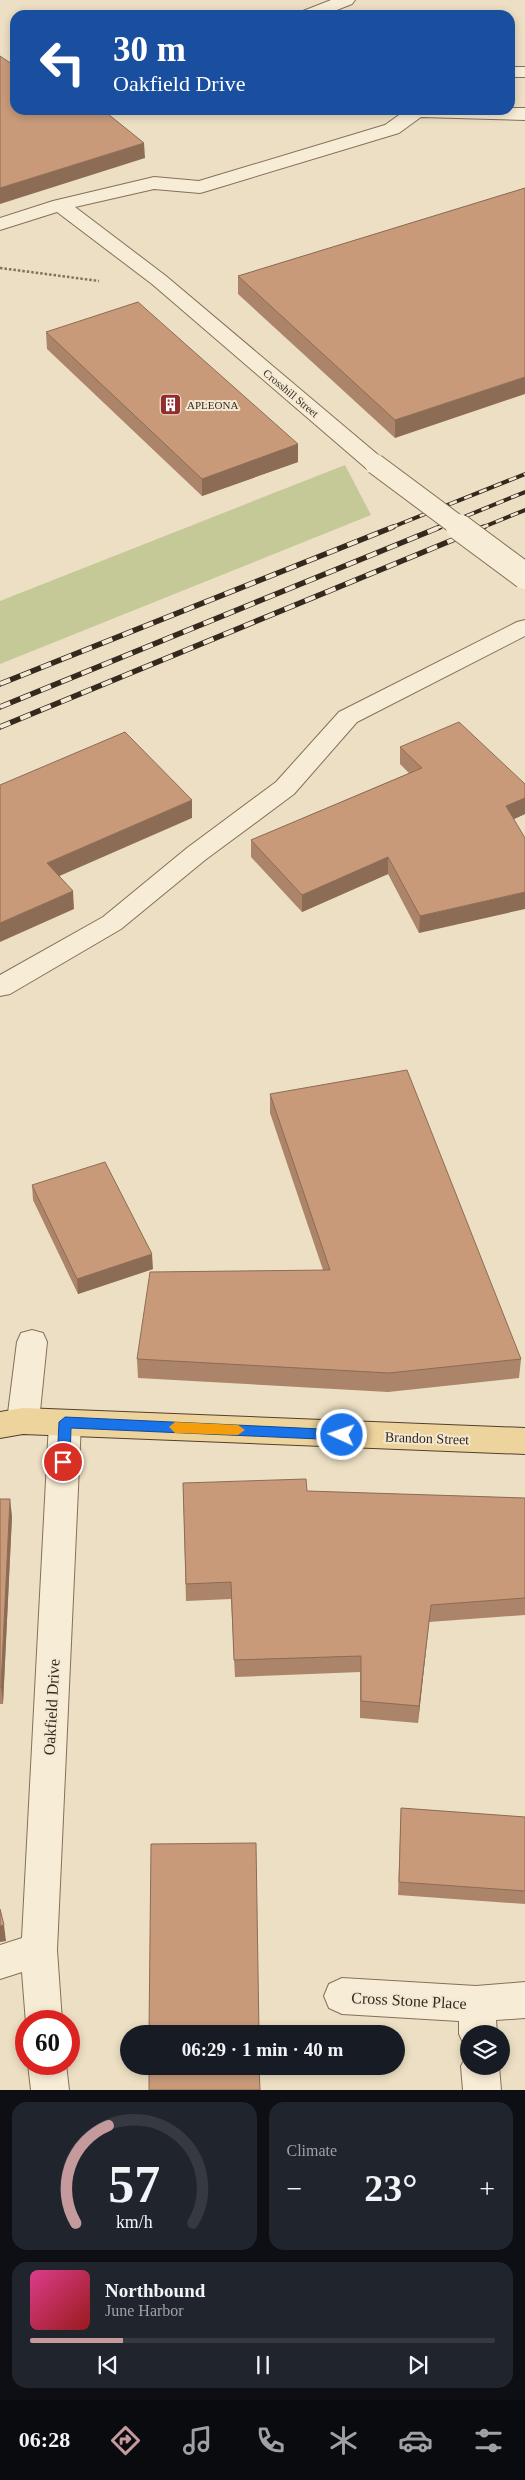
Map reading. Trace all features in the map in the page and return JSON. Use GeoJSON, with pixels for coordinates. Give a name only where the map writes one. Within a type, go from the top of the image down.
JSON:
{"type":"FeatureCollection","features":[{"type":"Feature","properties":{"kind":"main road","name":"Brandon Street"},"geometry":{"type":"LineString","coordinates":[[11,1423],[65,1422],[525,1441]]}},
{"type":"Feature","properties":{"kind":"street"},"geometry":{"type":"LineString","coordinates":[[321,10],[346,0]]}},
{"type":"Feature","properties":{"kind":"street"},"geometry":{"type":"LineString","coordinates":[[0,224],[60,206],[154,183],[200,187],[392,129],[411,115]]}},
{"type":"Feature","properties":{"kind":"street","name":"Crosshill Street"},"geometry":{"type":"LineString","coordinates":[[60,206],[159,280],[375,464],[525,576]]}},
{"type":"Feature","properties":{"kind":"street"},"geometry":{"type":"LineString","coordinates":[[0,987],[112,923],[196,854],[284,788],[348,717],[525,627]]}},
{"type":"Feature","properties":{"kind":"street"},"geometry":{"type":"LineString","coordinates":[[11,1423],[32,1342]]}},
{"type":"Feature","properties":{"kind":"street","name":"Oakfield Drive"},"geometry":{"type":"LineString","coordinates":[[43,2010],[39,1950],[65,1422]]}},
{"type":"Feature","properties":{"kind":"street"},"geometry":{"type":"LineString","coordinates":[[0,1962],[39,1950]]}},
{"type":"Feature","properties":{"kind":"street","name":"Cross Stone Place"},"geometry":{"type":"LineString","coordinates":[[342,1996],[477,2019],[525,2000]]}},
{"type":"Feature","properties":{"kind":"street"},"geometry":{"type":"LineString","coordinates":[[48,2075],[50,2090]]}},
{"type":"Feature","properties":{"kind":"street"},"geometry":{"type":"LineString","coordinates":[[481,2075],[482,2090]]}},
{"type":"Feature","properties":{"kind":"path"},"geometry":{"type":"LineString","coordinates":[[0,268],[108,282]]}},
{"type":"Feature","properties":{"kind":"green space"},"geometry":{"type":"Polygon","coordinates":[[[345,465],[371,515],[0,664],[0,601],[345,465]]]}},
{"type":"Feature","properties":{"kind":"building"},"geometry":{"type":"Polygon","coordinates":[[[0,56],[10,63],[10,115],[109,115],[144,143],[0,188],[0,56]]]}},
{"type":"Feature","properties":{"kind":"building"},"geometry":{"type":"Polygon","coordinates":[[[525,188],[525,377],[395,420],[238,276],[525,188]]]}},
{"type":"Feature","properties":{"kind":"building","name":"APLEONA"},"geometry":{"type":"Polygon","coordinates":[[[138,302],[298,444],[202,479],[46,332],[138,302]]]}},
{"type":"Feature","properties":{"kind":"building"},"geometry":{"type":"Polygon","coordinates":[[[459,722],[525,784],[525,798],[506,806],[525,838],[525,892],[420,916],[388,857],[302,895],[251,840],[422,768],[400,747],[459,722]]]}},
{"type":"Feature","properties":{"kind":"building"},"geometry":{"type":"Polygon","coordinates":[[[125,732],[192,800],[47,863],[73,891],[0,923],[0,785],[125,732]]]}},
{"type":"Feature","properties":{"kind":"building"},"geometry":{"type":"Polygon","coordinates":[[[407,1070],[521,1359],[389,1373],[137,1359],[150,1272],[330,1270],[270,1094],[407,1070]]]}},
{"type":"Feature","properties":{"kind":"building"},"geometry":{"type":"Polygon","coordinates":[[[105,1162],[152,1254],[77,1279],[32,1185],[105,1162]]]}},
{"type":"Feature","properties":{"kind":"building"},"geometry":{"type":"Polygon","coordinates":[[[306,1479],[307,1491],[525,1498],[525,1598],[431,1605],[419,1706],[361,1701],[361,1656],[234,1660],[231,1582],[186,1584],[183,1483],[306,1479]]]}},
{"type":"Feature","properties":{"kind":"building"},"geometry":{"type":"Polygon","coordinates":[[[0,1499],[10,1499],[1,1687],[0,1687],[0,1499]]]}},
{"type":"Feature","properties":{"kind":"building"},"geometry":{"type":"Polygon","coordinates":[[[401,1808],[525,1817],[525,1891],[399,1882],[401,1808]]]}},
{"type":"Feature","properties":{"kind":"building"},"geometry":{"type":"Polygon","coordinates":[[[256,1843],[259,2025],[149,2025],[151,1844],[256,1843]]]}},
{"type":"Feature","properties":{"kind":"building"},"geometry":{"type":"Polygon","coordinates":[[[0,1909],[4,1925],[0,1926],[0,1909]]]}},
{"type":"Feature","properties":{"kind":"building"},"geometry":{"type":"Polygon","coordinates":[[[149,2075],[259,2075],[260,2090],[149,2090],[149,2075]]]}},
{"type":"Feature","properties":{"kind":"railway"},"geometry":{"type":"LineString","coordinates":[[390,528],[525,474]]}},
{"type":"Feature","properties":{"kind":"railway"},"geometry":{"type":"LineString","coordinates":[[437,528],[525,492]]}},
{"type":"Feature","properties":{"kind":"railway"},"geometry":{"type":"LineString","coordinates":[[481,528],[525,510]]}},
{"type":"Feature","properties":{"kind":"railway"},"geometry":{"type":"LineString","coordinates":[[0,684],[393,527]]}},
{"type":"Feature","properties":{"kind":"railway"},"geometry":{"type":"LineString","coordinates":[[0,707],[440,527]]}},
{"type":"Feature","properties":{"kind":"railway"},"geometry":{"type":"LineString","coordinates":[[0,727],[484,527]]}},
{"type":"Feature","properties":{"kind":"slow traffic"},"geometry":{"type":"LineString","coordinates":[[175,1427],[238,1430]]}},
{"type":"Feature","properties":{"kind":"place","name":"APLEONA"},"geometry":{"type":"Point","coordinates":[171,405]}},
{"type":"Feature","properties":{"kind":"route"},"geometry":{"type":"LineString","coordinates":[[63,1462],[65,1422],[342,1435]]}}]}
